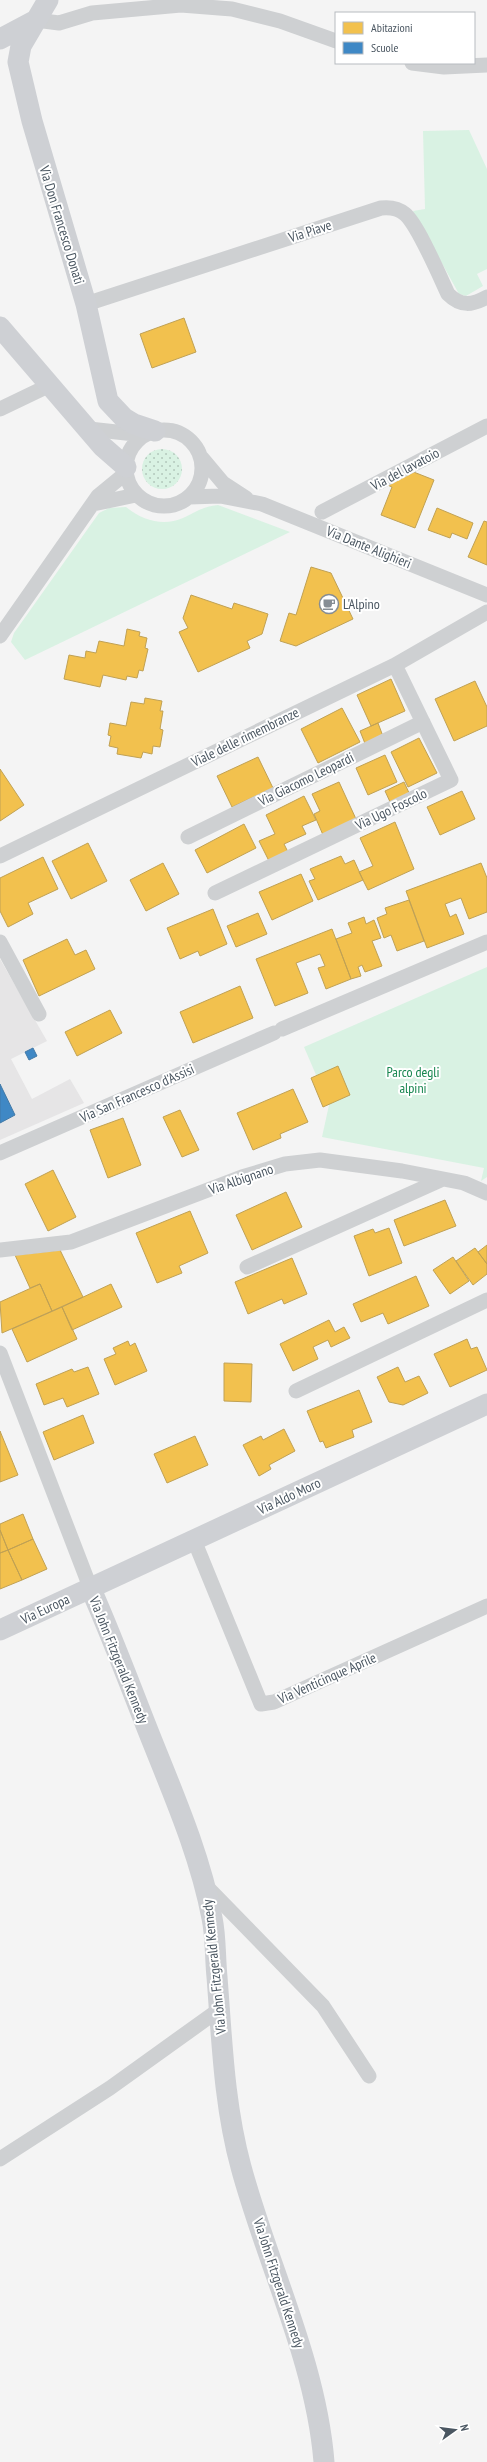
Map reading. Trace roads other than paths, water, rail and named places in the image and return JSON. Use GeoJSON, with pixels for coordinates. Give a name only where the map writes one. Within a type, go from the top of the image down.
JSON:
{"type":"FeatureCollection","features":[{"type":"Feature","properties":{"kind":"street","name":"Via Don Francesco Donati"},"geometry":{"type":"LineString","coordinates":[[48,0],[21,46],[18,62],[60,222],[86,304],[108,401],[124,418],[150,433]]}},
{"type":"Feature","properties":{"kind":"street"},"geometry":{"type":"LineString","coordinates":[[0,39],[36,20],[59,23],[92,13],[181,5],[232,8],[280,21],[335,41]]}},
{"type":"Feature","properties":{"kind":"street"},"geometry":{"type":"LineString","coordinates":[[0,48],[12,55],[18,62]]}},
{"type":"Feature","properties":{"kind":"street"},"geometry":{"type":"LineString","coordinates":[[420,64],[444,67],[487,65]]}},
{"type":"Feature","properties":{"kind":"street","name":"Via Piave"},"geometry":{"type":"LineString","coordinates":[[86,304],[382,208],[390,207],[399,210],[412,222],[448,294],[453,299],[466,304],[487,297]]}},
{"type":"Feature","properties":{"kind":"street"},"geometry":{"type":"LineString","coordinates":[[0,327],[48,386],[89,429],[105,450],[126,470]]}},
{"type":"Feature","properties":{"kind":"street"},"geometry":{"type":"LineString","coordinates":[[0,409],[48,386]]}},
{"type":"Feature","properties":{"kind":"street","name":"Via del lavatoio"},"geometry":{"type":"LineString","coordinates":[[322,512],[487,426]]}},
{"type":"Feature","properties":{"kind":"street"},"geometry":{"type":"LineString","coordinates":[[89,429],[150,433],[167,430],[179,433],[197,448],[202,458],[201,480],[189,498],[176,505],[162,507],[143,501],[136,495],[127,480],[126,470],[131,449],[150,433]]}},
{"type":"Feature","properties":{"kind":"street","name":"Via Dante Alighieri"},"geometry":{"type":"LineString","coordinates":[[202,458],[223,483],[250,500],[487,595]]}},
{"type":"Feature","properties":{"kind":"street"},"geometry":{"type":"LineString","coordinates":[[0,636],[102,491],[126,470]]}},
{"type":"Feature","properties":{"kind":"street"},"geometry":{"type":"LineString","coordinates":[[93,504],[136,495]]}},
{"type":"Feature","properties":{"kind":"street","name":"Via Dante Alighieri"},"geometry":{"type":"LineString","coordinates":[[189,498],[220,496],[250,500]]}},
{"type":"Feature","properties":{"kind":"street","name":"Viale delle rimembranze"},"geometry":{"type":"LineString","coordinates":[[0,856],[395,665],[487,612]]}},
{"type":"Feature","properties":{"kind":"street","name":"Via Ugo Foscolo"},"geometry":{"type":"LineString","coordinates":[[215,893],[451,780],[395,665]]}},
{"type":"Feature","properties":{"kind":"street","name":"Via Giacomo Leopardi"},"geometry":{"type":"LineString","coordinates":[[188,837],[423,722]]}},
{"type":"Feature","properties":{"kind":"street"},"geometry":{"type":"LineString","coordinates":[[0,942],[39,1014]]}},
{"type":"Feature","properties":{"kind":"street","name":"Via San Francesco d'Assisi"},"geometry":{"type":"LineString","coordinates":[[0,1153],[278,1031],[487,942]]}},
{"type":"Feature","properties":{"kind":"street","name":"Via Albignano"},"geometry":{"type":"LineString","coordinates":[[0,1250],[71,1242],[242,1177],[285,1164],[320,1160],[464,1183],[487,1193]]}},
{"type":"Feature","properties":{"kind":"street"},"geometry":{"type":"LineString","coordinates":[[247,1267],[443,1179]]}},
{"type":"Feature","properties":{"kind":"street"},"geometry":{"type":"LineString","coordinates":[[296,1391],[487,1300]]}},
{"type":"Feature","properties":{"kind":"street","name":"Via John Fitzgerald Kennedy"},"geometry":{"type":"LineString","coordinates":[[0,1353],[90,1587],[108,1627],[162,1763],[194,1848],[205,1884],[212,1920],[226,2098],[241,2168],[297,2338],[322,2434],[324,2462]]}},
{"type":"Feature","properties":{"kind":"street","name":"Via Aldo Moro"},"geometry":{"type":"LineString","coordinates":[[90,1587],[487,1404]]}},
{"type":"Feature","properties":{"kind":"street","name":"Via Venticinque Aprile"},"geometry":{"type":"LineString","coordinates":[[194,1540],[261,1704],[274,1702],[487,1606]]}},
{"type":"Feature","properties":{"kind":"street","name":"Via Europa"},"geometry":{"type":"LineString","coordinates":[[0,1630],[90,1587]]}},
{"type":"Feature","properties":{"kind":"street"},"geometry":{"type":"LineString","coordinates":[[205,1884],[323,2006],[369,2076]]}},
{"type":"Feature","properties":{"kind":"street"},"geometry":{"type":"LineString","coordinates":[[0,2159],[110,2088],[220,2008]]}},
{"type":"Feature","properties":{"kind":"place","name":"L'Alpino"},"geometry":{"type":"Point","coordinates":[329,604]}},
{"type":"Feature","properties":{"kind":"park label","name":"Parco degli alpini"},"geometry":{"type":"Point","coordinates":[413,1080]}}]}
